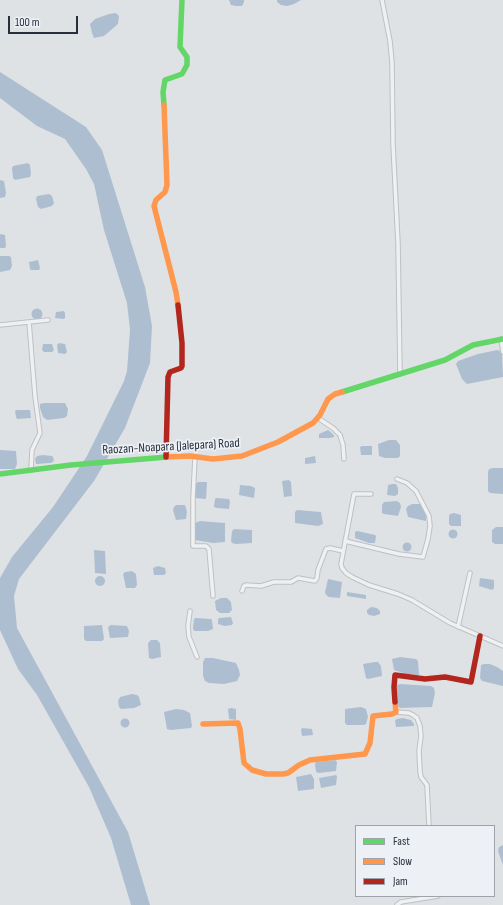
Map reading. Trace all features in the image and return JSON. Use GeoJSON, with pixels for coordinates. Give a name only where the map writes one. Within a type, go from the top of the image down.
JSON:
{"type":"FeatureCollection","features":[{"type":"Feature","properties":{"kind":"street"},"geometry":{"type":"LineString","coordinates":[[166,457],[168,377],[170,372],[181,368],[182,366],[182,343],[176,292],[154,206],[156,200],[165,192],[166,185],[165,80],[182,74],[187,65],[186,57],[180,47],[182,0]]}},
{"type":"Feature","properties":{"kind":"street"},"geometry":{"type":"LineString","coordinates":[[382,0],[391,49],[392,63],[393,144],[398,243],[400,374]]}},
{"type":"Feature","properties":{"kind":"street"},"geometry":{"type":"LineString","coordinates":[[0,325],[48,320]]}},
{"type":"Feature","properties":{"kind":"street"},"geometry":{"type":"LineString","coordinates":[[29,322],[40,433],[32,450],[32,470]]}},
{"type":"Feature","properties":{"kind":"street"},"geometry":{"type":"LineString","coordinates":[[502,339],[503,352]]}},
{"type":"Feature","properties":{"kind":"street","name":"Raozan-Noapara (Jalepara) Road"},"geometry":{"type":"LineString","coordinates":[[0,474],[71,464],[123,460],[166,457],[195,457],[213,459],[242,456],[294,434],[313,423],[318,418],[325,402],[335,394],[445,360],[473,345],[502,339]]}},
{"type":"Feature","properties":{"kind":"street"},"geometry":{"type":"LineString","coordinates":[[318,418],[334,428],[340,435],[343,445],[344,459]]}},
{"type":"Feature","properties":{"kind":"street"},"geometry":{"type":"LineString","coordinates":[[195,457],[193,546],[206,546],[209,549],[212,596]]}},
{"type":"Feature","properties":{"kind":"street"},"geometry":{"type":"LineString","coordinates":[[345,541],[399,554],[423,557],[430,526],[429,516],[416,491],[407,483],[397,479]]}},
{"type":"Feature","properties":{"kind":"street"},"geometry":{"type":"LineString","coordinates":[[370,494],[354,494],[343,550],[341,564],[342,568],[352,577],[412,600],[441,619],[503,646]]}},
{"type":"Feature","properties":{"kind":"street"},"geometry":{"type":"LineString","coordinates":[[242,591],[246,585],[261,586],[274,582],[291,582],[298,578],[315,581],[326,549],[330,548],[343,550]]}},
{"type":"Feature","properties":{"kind":"street"},"geometry":{"type":"LineString","coordinates":[[458,627],[470,573]]}},
{"type":"Feature","properties":{"kind":"street"},"geometry":{"type":"LineString","coordinates":[[190,611],[188,626],[189,637],[197,657]]}},
{"type":"Feature","properties":{"kind":"street"},"geometry":{"type":"LineString","coordinates":[[396,712],[394,687],[395,675],[425,679],[445,677],[471,682],[480,636]]}},
{"type":"Feature","properties":{"kind":"street"},"geometry":{"type":"LineString","coordinates":[[203,724],[238,723],[244,762],[256,772],[278,775],[288,773],[304,762],[365,754],[370,743],[373,716],[392,714],[396,712],[414,715],[420,726],[420,771],[421,777],[427,785],[429,825]]}},
{"type":"Feature","properties":{"kind":"street"},"geometry":{"type":"LineString","coordinates":[[397,905],[406,901],[432,897]]}},
{"type":"Feature","properties":{"kind":"water"},"geometry":{"type":"Polygon","coordinates":[[[229,0],[244,0],[244,2],[242,6],[236,6],[231,5],[229,0]]]}},
{"type":"Feature","properties":{"kind":"water"},"geometry":{"type":"Polygon","coordinates":[[[277,0],[301,0],[287,6],[281,5],[277,2],[277,0]]]}},
{"type":"Feature","properties":{"kind":"water"},"geometry":{"type":"Polygon","coordinates":[[[116,13],[119,16],[118,24],[104,36],[94,38],[90,24],[95,19],[116,13]]]}},
{"type":"Feature","properties":{"kind":"water"},"geometry":{"type":"Polygon","coordinates":[[[0,72],[86,127],[102,150],[145,287],[152,326],[150,363],[125,428],[94,481],[19,579],[14,596],[17,628],[128,832],[150,905],[131,905],[111,838],[89,787],[37,695],[18,669],[0,630],[0,578],[12,557],[53,507],[87,456],[124,381],[127,371],[130,330],[127,303],[104,230],[94,184],[86,169],[65,139],[37,126],[0,98],[0,72]]]}},
{"type":"Feature","properties":{"kind":"water"},"geometry":{"type":"Polygon","coordinates":[[[28,163],[30,165],[30,177],[15,180],[13,178],[13,166],[28,163]]]}},
{"type":"Feature","properties":{"kind":"water"},"geometry":{"type":"Polygon","coordinates":[[[0,180],[4,181],[6,193],[5,197],[0,198],[0,180]]]}},
{"type":"Feature","properties":{"kind":"water"},"geometry":{"type":"Polygon","coordinates":[[[49,194],[52,196],[54,203],[52,206],[41,209],[38,207],[36,199],[37,196],[49,194]]]}},
{"type":"Feature","properties":{"kind":"water"},"geometry":{"type":"Polygon","coordinates":[[[0,234],[5,235],[5,248],[0,248],[0,234]]]}},
{"type":"Feature","properties":{"kind":"water"},"geometry":{"type":"Polygon","coordinates":[[[0,256],[11,257],[12,266],[10,270],[0,272],[0,256]]]}},
{"type":"Feature","properties":{"kind":"water"},"geometry":{"type":"Polygon","coordinates":[[[38,260],[39,270],[31,270],[29,262],[38,260]]]}},
{"type":"Feature","properties":{"kind":"water"},"geometry":{"type":"Polygon","coordinates":[[[37,308],[41,310],[43,314],[41,318],[37,320],[33,318],[31,314],[33,310],[37,308]]]}},
{"type":"Feature","properties":{"kind":"water"},"geometry":{"type":"Polygon","coordinates":[[[64,311],[64,319],[55,318],[56,312],[64,311]]]}},
{"type":"Feature","properties":{"kind":"water"},"geometry":{"type":"Polygon","coordinates":[[[59,343],[65,344],[67,352],[65,354],[58,353],[57,345],[59,343]]]}},
{"type":"Feature","properties":{"kind":"water"},"geometry":{"type":"Polygon","coordinates":[[[43,344],[52,344],[54,350],[52,352],[44,352],[42,350],[43,344]]]}},
{"type":"Feature","properties":{"kind":"water"},"geometry":{"type":"Polygon","coordinates":[[[497,350],[502,354],[503,377],[467,384],[462,379],[456,364],[458,361],[478,354],[497,350]]]}},
{"type":"Feature","properties":{"kind":"water"},"geometry":{"type":"Polygon","coordinates":[[[65,403],[68,409],[67,416],[64,418],[47,420],[43,417],[40,408],[40,404],[65,403]]]}},
{"type":"Feature","properties":{"kind":"water"},"geometry":{"type":"Polygon","coordinates":[[[30,410],[31,418],[17,419],[15,411],[30,410]]]}},
{"type":"Feature","properties":{"kind":"water"},"geometry":{"type":"Polygon","coordinates":[[[328,430],[334,435],[334,437],[319,438],[319,434],[328,430]]]}},
{"type":"Feature","properties":{"kind":"water"},"geometry":{"type":"Polygon","coordinates":[[[389,440],[396,440],[400,445],[400,456],[398,458],[385,458],[379,456],[378,444],[389,440]]]}},
{"type":"Feature","properties":{"kind":"water"},"geometry":{"type":"Polygon","coordinates":[[[372,446],[372,455],[361,455],[360,447],[372,446]]]}},
{"type":"Feature","properties":{"kind":"water"},"geometry":{"type":"Polygon","coordinates":[[[0,450],[16,451],[17,464],[15,469],[0,469],[0,450]]]}},
{"type":"Feature","properties":{"kind":"water"},"geometry":{"type":"Polygon","coordinates":[[[37,456],[52,456],[54,461],[51,463],[36,464],[35,459],[37,456]]]}},
{"type":"Feature","properties":{"kind":"water"},"geometry":{"type":"Polygon","coordinates":[[[315,456],[316,463],[305,464],[305,458],[315,456]]]}},
{"type":"Feature","properties":{"kind":"water"},"geometry":{"type":"Polygon","coordinates":[[[503,468],[503,494],[490,493],[488,491],[488,472],[489,469],[503,468]]]}},
{"type":"Feature","properties":{"kind":"water"},"geometry":{"type":"Polygon","coordinates":[[[289,480],[291,482],[292,496],[284,497],[282,481],[289,480]]]}},
{"type":"Feature","properties":{"kind":"water"},"geometry":{"type":"Polygon","coordinates":[[[198,482],[207,482],[206,499],[195,498],[195,484],[198,482]]]}},
{"type":"Feature","properties":{"kind":"water"},"geometry":{"type":"Polygon","coordinates":[[[396,484],[398,488],[398,494],[395,496],[387,495],[388,485],[396,484]]]}},
{"type":"Feature","properties":{"kind":"water"},"geometry":{"type":"Polygon","coordinates":[[[240,485],[255,488],[254,498],[239,495],[240,485]]]}},
{"type":"Feature","properties":{"kind":"water"},"geometry":{"type":"Polygon","coordinates":[[[216,498],[229,499],[229,509],[214,507],[216,498]]]}},
{"type":"Feature","properties":{"kind":"water"},"geometry":{"type":"Polygon","coordinates":[[[397,501],[400,503],[401,507],[398,516],[382,513],[382,505],[384,502],[397,501]]]}},
{"type":"Feature","properties":{"kind":"water"},"geometry":{"type":"Polygon","coordinates":[[[412,504],[420,504],[424,506],[426,521],[408,517],[406,509],[412,504]]]}},
{"type":"Feature","properties":{"kind":"water"},"geometry":{"type":"Polygon","coordinates":[[[176,505],[185,505],[187,512],[186,519],[176,520],[173,510],[176,505]]]}},
{"type":"Feature","properties":{"kind":"water"},"geometry":{"type":"Polygon","coordinates":[[[297,510],[321,512],[323,524],[318,526],[295,523],[295,512],[297,510]]]}},
{"type":"Feature","properties":{"kind":"water"},"geometry":{"type":"Polygon","coordinates":[[[454,513],[461,515],[461,526],[451,526],[449,524],[449,516],[450,514],[454,513]]]}},
{"type":"Feature","properties":{"kind":"water"},"geometry":{"type":"Polygon","coordinates":[[[200,521],[225,523],[225,542],[213,543],[195,540],[195,523],[200,521]]]}},
{"type":"Feature","properties":{"kind":"water"},"geometry":{"type":"Polygon","coordinates":[[[496,527],[503,527],[503,544],[495,544],[492,542],[492,530],[496,527]]]}},
{"type":"Feature","properties":{"kind":"water"},"geometry":{"type":"Polygon","coordinates":[[[234,529],[252,530],[252,543],[232,543],[232,531],[234,529]]]}},
{"type":"Feature","properties":{"kind":"water"},"geometry":{"type":"Polygon","coordinates":[[[453,529],[458,534],[453,539],[448,534],[453,529]]]}},
{"type":"Feature","properties":{"kind":"water"},"geometry":{"type":"Polygon","coordinates":[[[357,531],[375,535],[375,543],[369,543],[355,538],[355,532],[357,531]]]}},
{"type":"Feature","properties":{"kind":"water"},"geometry":{"type":"Polygon","coordinates":[[[407,542],[412,547],[407,552],[402,547],[407,542]]]}},
{"type":"Feature","properties":{"kind":"water"},"geometry":{"type":"Polygon","coordinates":[[[94,550],[105,551],[106,574],[95,573],[94,550]]]}},
{"type":"Feature","properties":{"kind":"water"},"geometry":{"type":"Polygon","coordinates":[[[158,566],[165,568],[166,573],[164,575],[154,575],[153,568],[158,566]]]}},
{"type":"Feature","properties":{"kind":"water"},"geometry":{"type":"Polygon","coordinates":[[[132,571],[136,574],[137,585],[135,588],[126,588],[123,574],[125,572],[132,571]]]}},
{"type":"Feature","properties":{"kind":"water"},"geometry":{"type":"Polygon","coordinates":[[[98,576],[102,576],[104,577],[104,585],[98,586],[95,583],[95,579],[98,576]]]}},
{"type":"Feature","properties":{"kind":"water"},"geometry":{"type":"Polygon","coordinates":[[[480,578],[494,580],[494,588],[492,590],[479,586],[480,578]]]}},
{"type":"Feature","properties":{"kind":"water"},"geometry":{"type":"Polygon","coordinates":[[[328,579],[342,582],[340,598],[329,597],[326,595],[325,592],[328,579]]]}},
{"type":"Feature","properties":{"kind":"water"},"geometry":{"type":"Polygon","coordinates":[[[347,592],[366,595],[366,599],[347,596],[347,592]]]}},
{"type":"Feature","properties":{"kind":"water"},"geometry":{"type":"Polygon","coordinates":[[[221,598],[227,598],[231,602],[232,610],[229,613],[220,613],[216,610],[215,601],[221,598]]]}},
{"type":"Feature","properties":{"kind":"water"},"geometry":{"type":"Polygon","coordinates":[[[371,607],[377,608],[380,611],[380,614],[374,616],[369,615],[367,610],[371,607]]]}},
{"type":"Feature","properties":{"kind":"water"},"geometry":{"type":"Polygon","coordinates":[[[231,617],[233,623],[232,625],[225,626],[218,624],[219,618],[231,617]]]}},
{"type":"Feature","properties":{"kind":"water"},"geometry":{"type":"Polygon","coordinates":[[[194,619],[211,619],[213,629],[208,631],[194,631],[194,619]]]}},
{"type":"Feature","properties":{"kind":"water"},"geometry":{"type":"Polygon","coordinates":[[[102,625],[104,639],[102,641],[86,641],[84,639],[84,626],[102,625]]]}},
{"type":"Feature","properties":{"kind":"water"},"geometry":{"type":"Polygon","coordinates":[[[111,625],[127,626],[129,631],[128,637],[110,638],[108,627],[111,625]]]}},
{"type":"Feature","properties":{"kind":"water"},"geometry":{"type":"Polygon","coordinates":[[[151,640],[157,640],[160,643],[161,657],[152,659],[149,658],[148,643],[151,640]]]}},
{"type":"Feature","properties":{"kind":"water"},"geometry":{"type":"Polygon","coordinates":[[[400,657],[416,659],[418,661],[419,675],[406,674],[394,670],[392,659],[400,657]]]}},
{"type":"Feature","properties":{"kind":"water"},"geometry":{"type":"Polygon","coordinates":[[[205,658],[213,658],[236,663],[240,675],[237,681],[224,684],[209,683],[205,681],[203,676],[203,662],[205,658]]]}},
{"type":"Feature","properties":{"kind":"water"},"geometry":{"type":"Polygon","coordinates":[[[378,662],[381,666],[382,676],[368,679],[366,678],[363,664],[378,662]]]}},
{"type":"Feature","properties":{"kind":"water"},"geometry":{"type":"Polygon","coordinates":[[[490,664],[503,671],[503,686],[482,681],[480,678],[481,665],[490,664]]]}},
{"type":"Feature","properties":{"kind":"water"},"geometry":{"type":"Polygon","coordinates":[[[397,685],[431,686],[434,688],[435,693],[432,707],[400,708],[398,706],[397,685]]]}},
{"type":"Feature","properties":{"kind":"water"},"geometry":{"type":"Polygon","coordinates":[[[132,694],[139,697],[141,705],[134,708],[121,709],[118,701],[120,697],[132,694]]]}},
{"type":"Feature","properties":{"kind":"water"},"geometry":{"type":"Polygon","coordinates":[[[361,707],[366,709],[368,717],[366,724],[347,725],[345,723],[345,709],[361,707]]]}},
{"type":"Feature","properties":{"kind":"water"},"geometry":{"type":"Polygon","coordinates":[[[176,709],[184,710],[190,713],[191,728],[167,729],[164,712],[176,709]]]}},
{"type":"Feature","properties":{"kind":"water"},"geometry":{"type":"Polygon","coordinates":[[[228,709],[236,709],[236,720],[229,719],[228,709]]]}},
{"type":"Feature","properties":{"kind":"water"},"geometry":{"type":"Polygon","coordinates":[[[403,718],[411,720],[414,726],[396,727],[395,720],[403,718]]]}},
{"type":"Feature","properties":{"kind":"water"},"geometry":{"type":"Polygon","coordinates":[[[123,719],[127,719],[129,723],[127,727],[123,727],[121,725],[121,721],[123,719]]]}},
{"type":"Feature","properties":{"kind":"water"},"geometry":{"type":"Polygon","coordinates":[[[302,728],[312,729],[313,735],[302,736],[302,728]]]}},
{"type":"Feature","properties":{"kind":"water"},"geometry":{"type":"Polygon","coordinates":[[[335,760],[337,762],[336,771],[316,772],[316,762],[335,760]]]}},
{"type":"Feature","properties":{"kind":"water"},"geometry":{"type":"Polygon","coordinates":[[[311,774],[314,779],[314,789],[298,791],[296,777],[311,774]]]}},
{"type":"Feature","properties":{"kind":"water"},"geometry":{"type":"Polygon","coordinates":[[[336,775],[336,785],[321,788],[319,778],[336,775]]]}},
{"type":"Feature","properties":{"kind":"water"},"geometry":{"type":"Polygon","coordinates":[[[503,845],[503,865],[498,851],[499,847],[503,845]]]}},
{"type":"Feature","properties":{"kind":"traffic: fast"},"geometry":{"type":"LineString","coordinates":[[164,105],[163,92],[165,80],[182,74],[187,65],[187,57],[180,47],[182,0]]}},
{"type":"Feature","properties":{"kind":"traffic: fast"},"geometry":{"type":"LineString","coordinates":[[342,392],[445,360],[473,345],[503,339]]}},
{"type":"Feature","properties":{"kind":"traffic: fast"},"geometry":{"type":"LineString","coordinates":[[0,474],[71,465],[167,457]]}},
{"type":"Feature","properties":{"kind":"traffic: slow"},"geometry":{"type":"LineString","coordinates":[[164,105],[167,185],[165,192],[156,200],[154,206],[178,305]]}},
{"type":"Feature","properties":{"kind":"traffic: slow"},"geometry":{"type":"LineString","coordinates":[[167,457],[190,456],[213,459],[242,456],[278,442],[313,423],[320,415],[328,399],[335,394],[342,392]]}},
{"type":"Feature","properties":{"kind":"traffic: slow"},"geometry":{"type":"LineString","coordinates":[[203,724],[238,723],[244,763],[252,770],[266,774],[283,774],[288,773],[299,765],[310,760],[365,754],[370,743],[373,716],[392,714],[396,712],[395,702]]}},
{"type":"Feature","properties":{"kind":"traffic: jam"},"geometry":{"type":"LineString","coordinates":[[166,457],[168,377],[170,372],[181,368],[182,366],[182,343],[178,305]]}},
{"type":"Feature","properties":{"kind":"traffic: jam"},"geometry":{"type":"LineString","coordinates":[[395,702],[395,675],[425,679],[445,677],[471,682],[480,636]]}}]}
